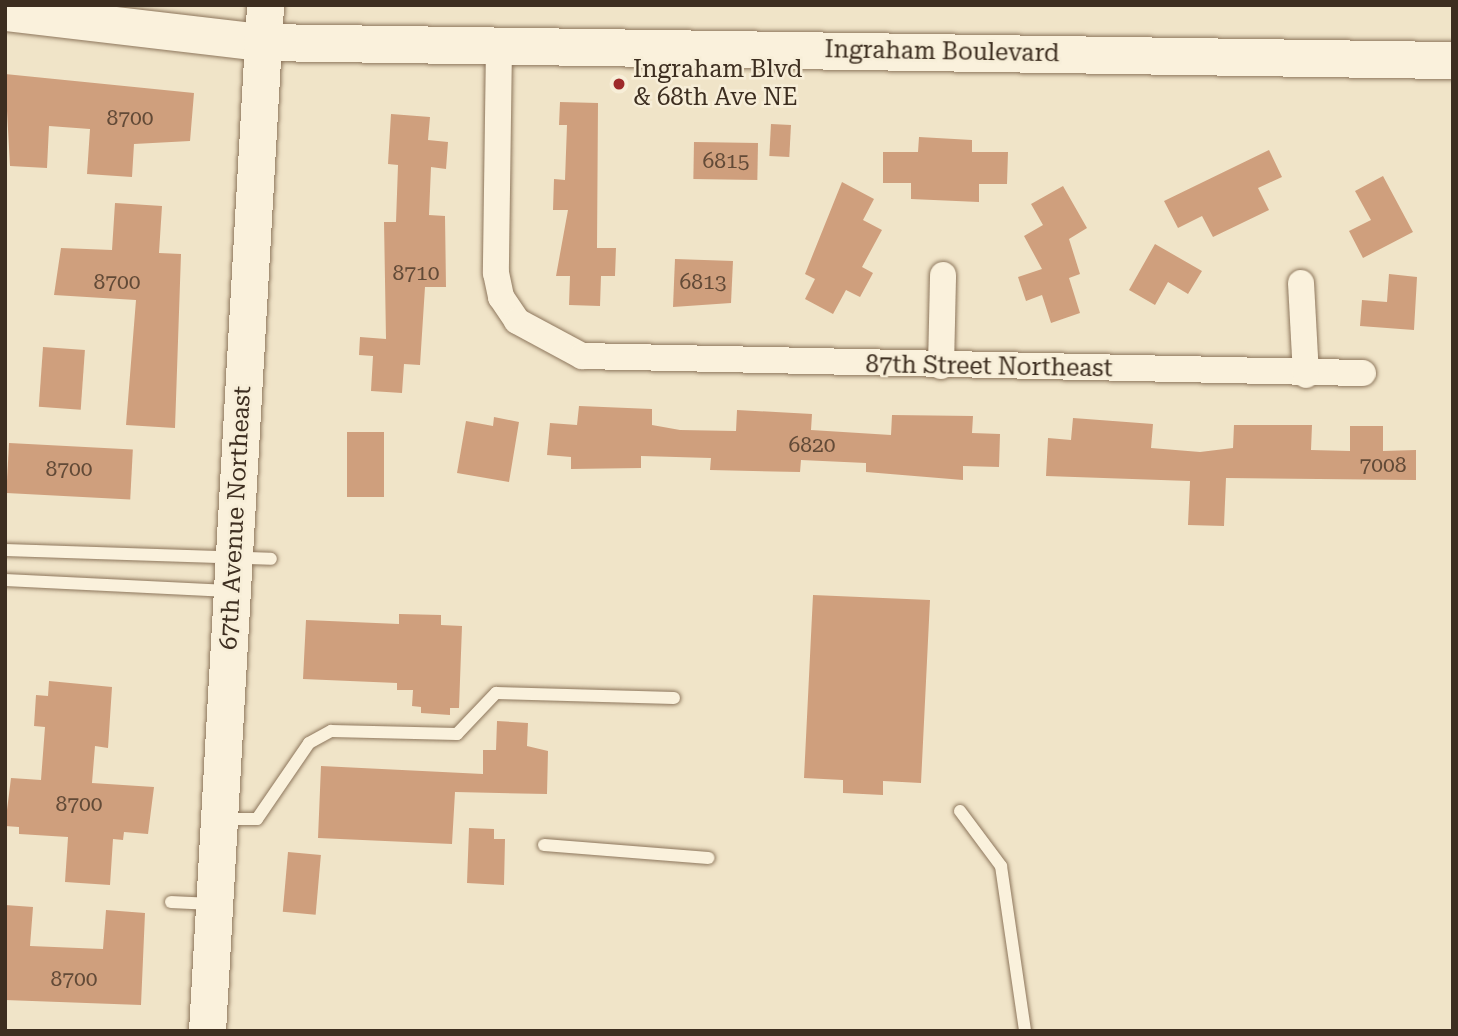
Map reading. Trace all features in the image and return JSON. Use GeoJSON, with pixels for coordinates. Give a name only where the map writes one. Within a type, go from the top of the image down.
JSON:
{"type":"FeatureCollection","features":[{"type":"Feature","properties":{"kind":"main road","name":"67th Avenue Northeast"},"geometry":{"type":"LineString","coordinates":[[207,1031],[265,5]]}},
{"type":"Feature","properties":{"kind":"main road","name":"Ingraham Boulevard"},"geometry":{"type":"LineString","coordinates":[[5,12],[262,41],[1453,60]]}},
{"type":"Feature","properties":{"kind":"street","name":"87th Street Northeast"},"geometry":{"type":"LineString","coordinates":[[499,46],[496,272],[501,297],[517,321],[548,341],[614,361],[1306,375],[1363,373]]}},
{"type":"Feature","properties":{"kind":"street"},"geometry":{"type":"LineString","coordinates":[[941,366],[943,275]]}},
{"type":"Feature","properties":{"kind":"street"},"geometry":{"type":"LineString","coordinates":[[1301,283],[1306,375]]}},
{"type":"Feature","properties":{"kind":"lane"},"geometry":{"type":"LineString","coordinates":[[5,550],[233,575]]}},
{"type":"Feature","properties":{"kind":"lane"},"geometry":{"type":"LineString","coordinates":[[5,580],[233,575],[271,559]]}},
{"type":"Feature","properties":{"kind":"lane"},"geometry":{"type":"LineString","coordinates":[[219,819],[257,819],[309,743],[331,731],[457,734],[496,694],[674,698]]}},
{"type":"Feature","properties":{"kind":"lane"},"geometry":{"type":"LineString","coordinates":[[961,811],[1001,866],[1025,1031]]}},
{"type":"Feature","properties":{"kind":"lane"},"geometry":{"type":"LineString","coordinates":[[544,845],[708,858]]}},
{"type":"Feature","properties":{"kind":"lane"},"geometry":{"type":"LineString","coordinates":[[171,902],[216,905]]}},
{"type":"Feature","properties":{"kind":"building"},"geometry":{"type":"Polygon","coordinates":[[[5,74],[194,93],[190,141],[134,144],[132,177],[87,174],[90,129],[49,126],[47,168],[10,166],[5,74]]]}},
{"type":"Feature","properties":{"kind":"building"},"geometry":{"type":"Polygon","coordinates":[[[560,102],[598,103],[597,248],[616,248],[615,276],[601,276],[600,306],[569,305],[570,276],[556,276],[568,210],[553,210],[554,179],[565,180],[567,125],[559,125],[560,102]]]}},
{"type":"Feature","properties":{"kind":"building"},"geometry":{"type":"Polygon","coordinates":[[[391,114],[430,117],[428,140],[448,142],[446,169],[431,167],[429,215],[445,216],[446,287],[425,287],[420,365],[404,364],[402,393],[371,391],[373,356],[359,355],[360,337],[386,339],[384,222],[396,222],[398,165],[388,164],[391,114]]]}},
{"type":"Feature","properties":{"kind":"building"},"geometry":{"type":"Polygon","coordinates":[[[771,124],[791,125],[789,157],[769,156],[771,124]]]}},
{"type":"Feature","properties":{"kind":"building"},"geometry":{"type":"Polygon","coordinates":[[[919,137],[972,140],[972,152],[1008,152],[1007,184],[979,184],[979,202],[911,199],[911,183],[883,183],[883,152],[918,152],[919,137]]]}},
{"type":"Feature","properties":{"kind":"building"},"geometry":{"type":"Polygon","coordinates":[[[694,142],[758,143],[757,180],[693,179],[694,142]]]}},
{"type":"Feature","properties":{"kind":"building"},"geometry":{"type":"Polygon","coordinates":[[[1269,150],[1282,177],[1258,188],[1269,210],[1213,237],[1202,216],[1178,228],[1164,201],[1269,150]]]}},
{"type":"Feature","properties":{"kind":"building"},"geometry":{"type":"Polygon","coordinates":[[[1383,176],[1413,232],[1363,258],[1349,231],[1371,220],[1355,191],[1383,176]]]}},
{"type":"Feature","properties":{"kind":"building"},"geometry":{"type":"Polygon","coordinates":[[[842,182],[874,199],[863,220],[882,230],[862,267],[873,273],[860,297],[846,290],[833,314],[805,299],[815,279],[805,274],[842,182]]]}},
{"type":"Feature","properties":{"kind":"building"},"geometry":{"type":"Polygon","coordinates":[[[1063,186],[1087,228],[1069,239],[1080,274],[1069,278],[1080,313],[1051,323],[1042,295],[1026,301],[1018,277],[1042,269],[1024,236],[1043,225],[1031,204],[1063,186]]]}},
{"type":"Feature","properties":{"kind":"building"},"geometry":{"type":"Polygon","coordinates":[[[115,203],[162,206],[159,253],[181,254],[175,428],[126,425],[136,300],[54,295],[61,248],[112,250],[115,203]]]}},
{"type":"Feature","properties":{"kind":"building"},"geometry":{"type":"Polygon","coordinates":[[[1155,244],[1202,271],[1188,294],[1168,282],[1155,305],[1129,290],[1155,244]]]}},
{"type":"Feature","properties":{"kind":"building"},"geometry":{"type":"Polygon","coordinates":[[[675,259],[733,261],[731,303],[673,307],[675,259]]]}},
{"type":"Feature","properties":{"kind":"building"},"geometry":{"type":"Polygon","coordinates":[[[1389,274],[1417,277],[1414,330],[1360,326],[1362,300],[1387,302],[1389,274]]]}},
{"type":"Feature","properties":{"kind":"building"},"geometry":{"type":"Polygon","coordinates":[[[43,347],[85,350],[81,410],[39,407],[43,347]]]}},
{"type":"Feature","properties":{"kind":"building"},"geometry":{"type":"Polygon","coordinates":[[[579,406],[652,409],[652,425],[680,430],[736,431],[737,410],[812,414],[811,430],[891,435],[892,415],[973,416],[972,433],[1000,434],[999,467],[963,466],[963,480],[866,472],[866,463],[801,460],[800,472],[710,470],[711,458],[641,456],[641,468],[571,469],[571,457],[547,455],[550,423],[577,425],[579,406]]]}},
{"type":"Feature","properties":{"kind":"building"},"geometry":{"type":"Polygon","coordinates":[[[494,417],[519,422],[509,482],[457,473],[466,421],[493,426],[494,417]]]}},
{"type":"Feature","properties":{"kind":"building"},"geometry":{"type":"Polygon","coordinates":[[[1073,418],[1153,424],[1151,448],[1200,452],[1233,448],[1234,425],[1312,425],[1311,450],[1350,451],[1350,426],[1383,426],[1383,451],[1416,450],[1416,480],[1226,478],[1224,526],[1188,525],[1190,481],[1046,476],[1048,438],[1071,440],[1073,418]]]}},
{"type":"Feature","properties":{"kind":"building"},"geometry":{"type":"Polygon","coordinates":[[[347,432],[384,432],[384,497],[347,497],[347,432]]]}},
{"type":"Feature","properties":{"kind":"building"},"geometry":{"type":"Polygon","coordinates":[[[9,443],[133,449],[130,499],[6,493],[9,443]]]}},
{"type":"Feature","properties":{"kind":"building"},"geometry":{"type":"Polygon","coordinates":[[[813,595],[930,600],[921,783],[883,781],[883,795],[843,793],[843,780],[804,778],[813,595]]]}},
{"type":"Feature","properties":{"kind":"building"},"geometry":{"type":"Polygon","coordinates":[[[399,614],[441,615],[441,625],[462,626],[459,708],[450,708],[450,715],[421,713],[421,707],[412,706],[413,690],[397,690],[397,683],[303,679],[306,620],[399,624],[399,614]]]}},
{"type":"Feature","properties":{"kind":"building"},"geometry":{"type":"Polygon","coordinates":[[[49,681],[112,687],[108,748],[95,746],[92,783],[154,787],[148,834],[124,832],[123,840],[113,839],[110,885],[65,882],[68,837],[19,834],[19,827],[5,826],[11,778],[41,780],[45,727],[34,726],[36,695],[48,696],[49,681]]]}},
{"type":"Feature","properties":{"kind":"building"},"geometry":{"type":"Polygon","coordinates":[[[497,721],[528,723],[527,746],[548,751],[547,794],[455,792],[452,844],[318,838],[321,766],[483,774],[483,750],[496,750],[497,721]]]}},
{"type":"Feature","properties":{"kind":"building"},"geometry":{"type":"Polygon","coordinates":[[[469,828],[494,829],[494,839],[505,839],[504,885],[467,883],[469,828]]]}},
{"type":"Feature","properties":{"kind":"building"},"geometry":{"type":"Polygon","coordinates":[[[288,852],[321,855],[316,915],[283,912],[288,852]]]}},
{"type":"Feature","properties":{"kind":"building"},"geometry":{"type":"Polygon","coordinates":[[[5,905],[33,907],[30,946],[103,949],[106,910],[145,913],[141,1005],[5,1000],[5,905]]]}},
{"type":"Feature","properties":{"kind":"place","name":"Ingraham Blvd & 68th Ave NE"},"geometry":{"type":"Point","coordinates":[619,84]}}]}
